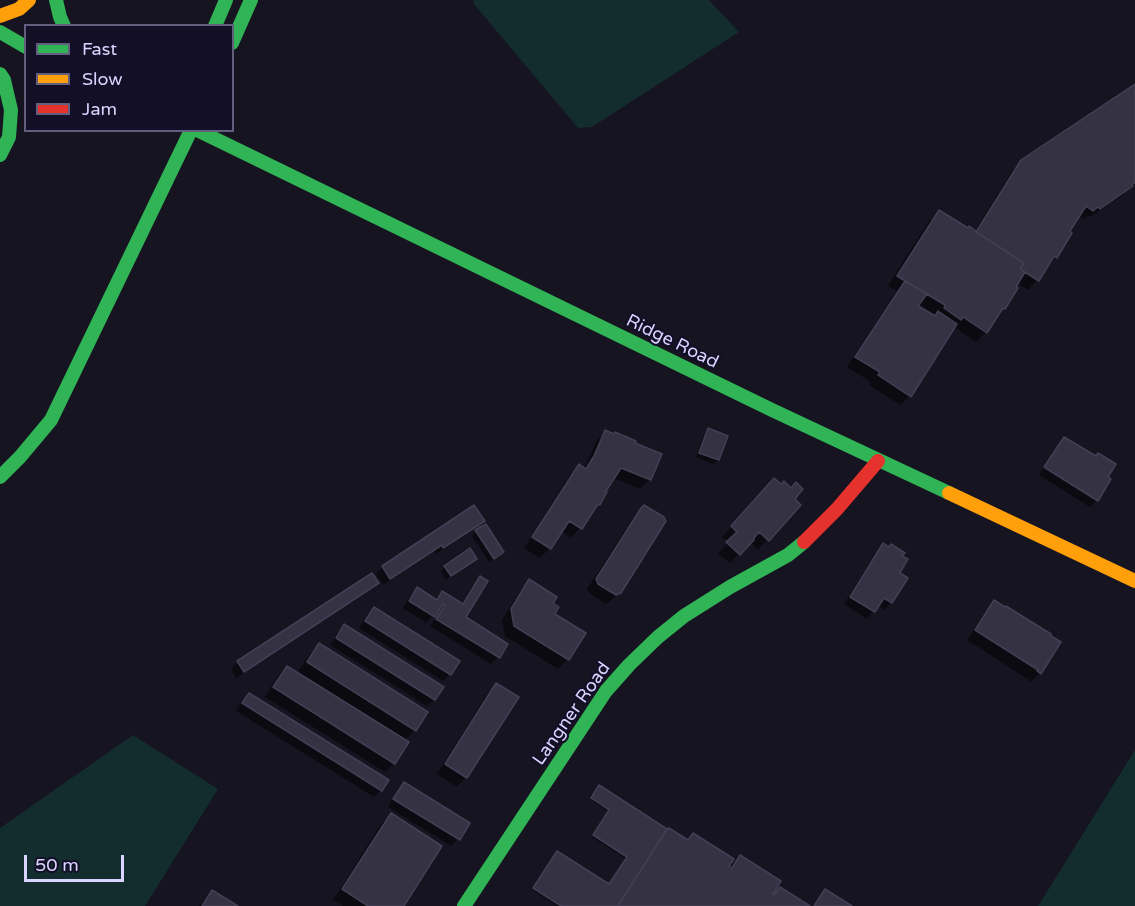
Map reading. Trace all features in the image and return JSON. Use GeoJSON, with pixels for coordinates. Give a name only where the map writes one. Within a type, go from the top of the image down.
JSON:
{"type":"FeatureCollection","features":[{"type":"Feature","properties":{"kind":"main road"},"geometry":{"type":"LineString","coordinates":[[0,15],[19,9],[29,0]]}},
{"type":"Feature","properties":{"kind":"main road"},"geometry":{"type":"LineString","coordinates":[[56,0],[63,24]]}},
{"type":"Feature","properties":{"kind":"main road"},"geometry":{"type":"LineString","coordinates":[[216,24],[226,0]]}},
{"type":"Feature","properties":{"kind":"main road"},"geometry":{"type":"LineString","coordinates":[[234,38],[251,0]]}},
{"type":"Feature","properties":{"kind":"main road"},"geometry":{"type":"LineString","coordinates":[[0,32],[24,46]]}},
{"type":"Feature","properties":{"kind":"main road"},"geometry":{"type":"LineString","coordinates":[[0,44],[24,54]]}},
{"type":"Feature","properties":{"kind":"main road"},"geometry":{"type":"LineString","coordinates":[[0,74],[4,80],[11,110],[9,137],[0,155]]}},
{"type":"Feature","properties":{"kind":"main road"},"geometry":{"type":"LineString","coordinates":[[0,477],[20,458],[51,420],[190,132]]}},
{"type":"Feature","properties":{"kind":"main road","name":"Ridge Road"},"geometry":{"type":"LineString","coordinates":[[201,132],[878,461],[1135,581]]}},
{"type":"Feature","properties":{"kind":"main road","name":"Langner Road"},"geometry":{"type":"LineString","coordinates":[[464,906],[606,691],[617,678],[684,615],[788,555],[811,537],[878,461]]}},
{"type":"Feature","properties":{"kind":"green space"},"geometry":{"type":"Polygon","coordinates":[[[474,0],[709,0],[739,32],[592,127],[578,128],[473,3],[474,0]]]}},
{"type":"Feature","properties":{"kind":"green space"},"geometry":{"type":"Polygon","coordinates":[[[133,735],[218,789],[145,906],[0,906],[0,828],[133,735]]]}},
{"type":"Feature","properties":{"kind":"green space"},"geometry":{"type":"Polygon","coordinates":[[[1135,750],[1135,906],[1038,906],[1135,750]]]}},
{"type":"Feature","properties":{"kind":"building"},"geometry":{"type":"Polygon","coordinates":[[[1135,84],[1135,183],[1100,209],[1098,207],[1093,211],[1086,206],[1057,258],[1054,256],[1039,281],[1020,269],[1024,263],[976,232],[1021,160],[1135,84]]]}},
{"type":"Feature","properties":{"kind":"building"},"geometry":{"type":"Polygon","coordinates":[[[939,210],[968,228],[969,226],[1024,263],[1020,269],[1025,272],[1016,287],[1018,288],[987,333],[963,317],[961,320],[944,308],[945,305],[897,276],[939,210]]]}},
{"type":"Feature","properties":{"kind":"building"},"geometry":{"type":"Polygon","coordinates":[[[905,281],[927,294],[918,306],[935,316],[938,311],[957,324],[911,397],[878,375],[880,372],[855,357],[905,281]]]}},
{"type":"Feature","properties":{"kind":"building"},"geometry":{"type":"Polygon","coordinates":[[[708,428],[728,436],[719,460],[699,453],[708,428]]]}},
{"type":"Feature","properties":{"kind":"building"},"geometry":{"type":"Polygon","coordinates":[[[605,430],[614,434],[615,432],[662,454],[651,480],[621,468],[600,505],[598,504],[582,529],[569,521],[551,549],[532,537],[579,464],[586,469],[605,430]]]}},
{"type":"Feature","properties":{"kind":"building"},"geometry":{"type":"Polygon","coordinates":[[[1064,437],[1096,456],[1098,453],[1116,464],[1108,477],[1111,479],[1098,501],[1044,467],[1064,437]]]}},
{"type":"Feature","properties":{"kind":"building"},"geometry":{"type":"Polygon","coordinates":[[[774,478],[781,484],[784,481],[791,488],[796,482],[803,489],[795,499],[801,505],[769,541],[759,532],[740,555],[726,542],[737,532],[731,526],[774,478]]]}},
{"type":"Feature","properties":{"kind":"building"},"geometry":{"type":"Polygon","coordinates":[[[474,505],[485,521],[443,548],[442,545],[390,579],[382,566],[474,505]]]}},
{"type":"Feature","properties":{"kind":"building"},"geometry":{"type":"Polygon","coordinates":[[[644,505],[664,517],[666,521],[621,593],[616,595],[598,584],[596,579],[644,505]]]}},
{"type":"Feature","properties":{"kind":"building"},"geometry":{"type":"Polygon","coordinates":[[[486,524],[504,552],[494,559],[475,530],[486,524]]]}},
{"type":"Feature","properties":{"kind":"building"},"geometry":{"type":"Polygon","coordinates":[[[883,543],[889,547],[891,544],[905,553],[902,556],[908,559],[900,573],[908,578],[892,603],[884,598],[875,612],[850,597],[883,543]]]}},
{"type":"Feature","properties":{"kind":"building"},"geometry":{"type":"Polygon","coordinates":[[[470,548],[477,559],[451,576],[444,566],[470,548]]]}},
{"type":"Feature","properties":{"kind":"building"},"geometry":{"type":"Polygon","coordinates":[[[372,573],[379,583],[244,672],[237,661],[372,573]]]}},
{"type":"Feature","properties":{"kind":"building"},"geometry":{"type":"Polygon","coordinates":[[[480,576],[488,581],[466,617],[508,644],[500,658],[436,619],[445,605],[443,604],[435,617],[409,601],[417,587],[437,600],[442,591],[463,604],[480,576]]]}},
{"type":"Feature","properties":{"kind":"building"},"geometry":{"type":"Polygon","coordinates":[[[529,579],[557,597],[553,603],[559,607],[555,614],[586,633],[569,660],[514,626],[511,609],[529,579]]]}},
{"type":"Feature","properties":{"kind":"building"},"geometry":{"type":"Polygon","coordinates":[[[994,600],[1061,642],[1041,674],[975,630],[994,600]]]}},
{"type":"Feature","properties":{"kind":"building"},"geometry":{"type":"Polygon","coordinates":[[[374,607],[460,661],[451,675],[365,621],[374,607]]]}},
{"type":"Feature","properties":{"kind":"building"},"geometry":{"type":"Polygon","coordinates":[[[344,624],[444,687],[435,700],[336,638],[344,624]]]}},
{"type":"Feature","properties":{"kind":"building"},"geometry":{"type":"Polygon","coordinates":[[[319,643],[428,712],[416,731],[307,662],[319,643]]]}},
{"type":"Feature","properties":{"kind":"building"},"geometry":{"type":"Polygon","coordinates":[[[287,666],[409,742],[395,764],[273,687],[287,666]]]}},
{"type":"Feature","properties":{"kind":"building"},"geometry":{"type":"Polygon","coordinates":[[[496,683],[519,697],[467,778],[445,764],[496,683]]]}},
{"type":"Feature","properties":{"kind":"building"},"geometry":{"type":"Polygon","coordinates":[[[249,693],[389,780],[382,791],[242,703],[249,693]]]}},
{"type":"Feature","properties":{"kind":"building"},"geometry":{"type":"Polygon","coordinates":[[[404,782],[470,823],[460,840],[393,799],[404,782]]]}},
{"type":"Feature","properties":{"kind":"building"},"geometry":{"type":"Polygon","coordinates":[[[599,785],[667,829],[618,906],[561,906],[533,888],[557,851],[609,884],[627,857],[593,835],[609,810],[591,798],[599,785]]]}},
{"type":"Feature","properties":{"kind":"building"},"geometry":{"type":"Polygon","coordinates":[[[391,813],[442,846],[404,906],[368,906],[342,889],[391,813]]]}},
{"type":"Feature","properties":{"kind":"building"},"geometry":{"type":"Polygon","coordinates":[[[669,828],[688,840],[693,833],[734,859],[729,866],[732,868],[740,855],[781,881],[774,895],[780,887],[810,906],[618,906],[669,828]]]}},
{"type":"Feature","properties":{"kind":"building"},"geometry":{"type":"Polygon","coordinates":[[[825,889],[833,894],[852,906],[814,906],[825,889]]]}},
{"type":"Feature","properties":{"kind":"building"},"geometry":{"type":"Polygon","coordinates":[[[212,890],[238,906],[202,906],[212,890]]]}},
{"type":"Feature","properties":{"kind":"traffic: fast"},"geometry":{"type":"LineString","coordinates":[[56,0],[63,24]]}},
{"type":"Feature","properties":{"kind":"traffic: fast"},"geometry":{"type":"LineString","coordinates":[[216,24],[226,0]]}},
{"type":"Feature","properties":{"kind":"traffic: fast"},"geometry":{"type":"LineString","coordinates":[[234,38],[251,0]]}},
{"type":"Feature","properties":{"kind":"traffic: fast"},"geometry":{"type":"LineString","coordinates":[[0,32],[24,46]]}},
{"type":"Feature","properties":{"kind":"traffic: fast"},"geometry":{"type":"LineString","coordinates":[[0,74],[4,80],[11,110],[9,137],[0,155]]}},
{"type":"Feature","properties":{"kind":"traffic: fast"},"geometry":{"type":"LineString","coordinates":[[0,477],[51,420],[190,132]]}},
{"type":"Feature","properties":{"kind":"traffic: fast"},"geometry":{"type":"LineString","coordinates":[[201,132],[772,410],[949,493]]}},
{"type":"Feature","properties":{"kind":"traffic: fast"},"geometry":{"type":"LineString","coordinates":[[464,906],[606,691],[629,665],[684,616],[788,555],[804,542]]}},
{"type":"Feature","properties":{"kind":"traffic: slow"},"geometry":{"type":"LineString","coordinates":[[0,16],[19,9],[29,0]]}},
{"type":"Feature","properties":{"kind":"traffic: slow"},"geometry":{"type":"LineString","coordinates":[[949,493],[1135,581]]}},
{"type":"Feature","properties":{"kind":"traffic: jam"},"geometry":{"type":"LineString","coordinates":[[804,542],[837,509],[878,461]]}}]}
